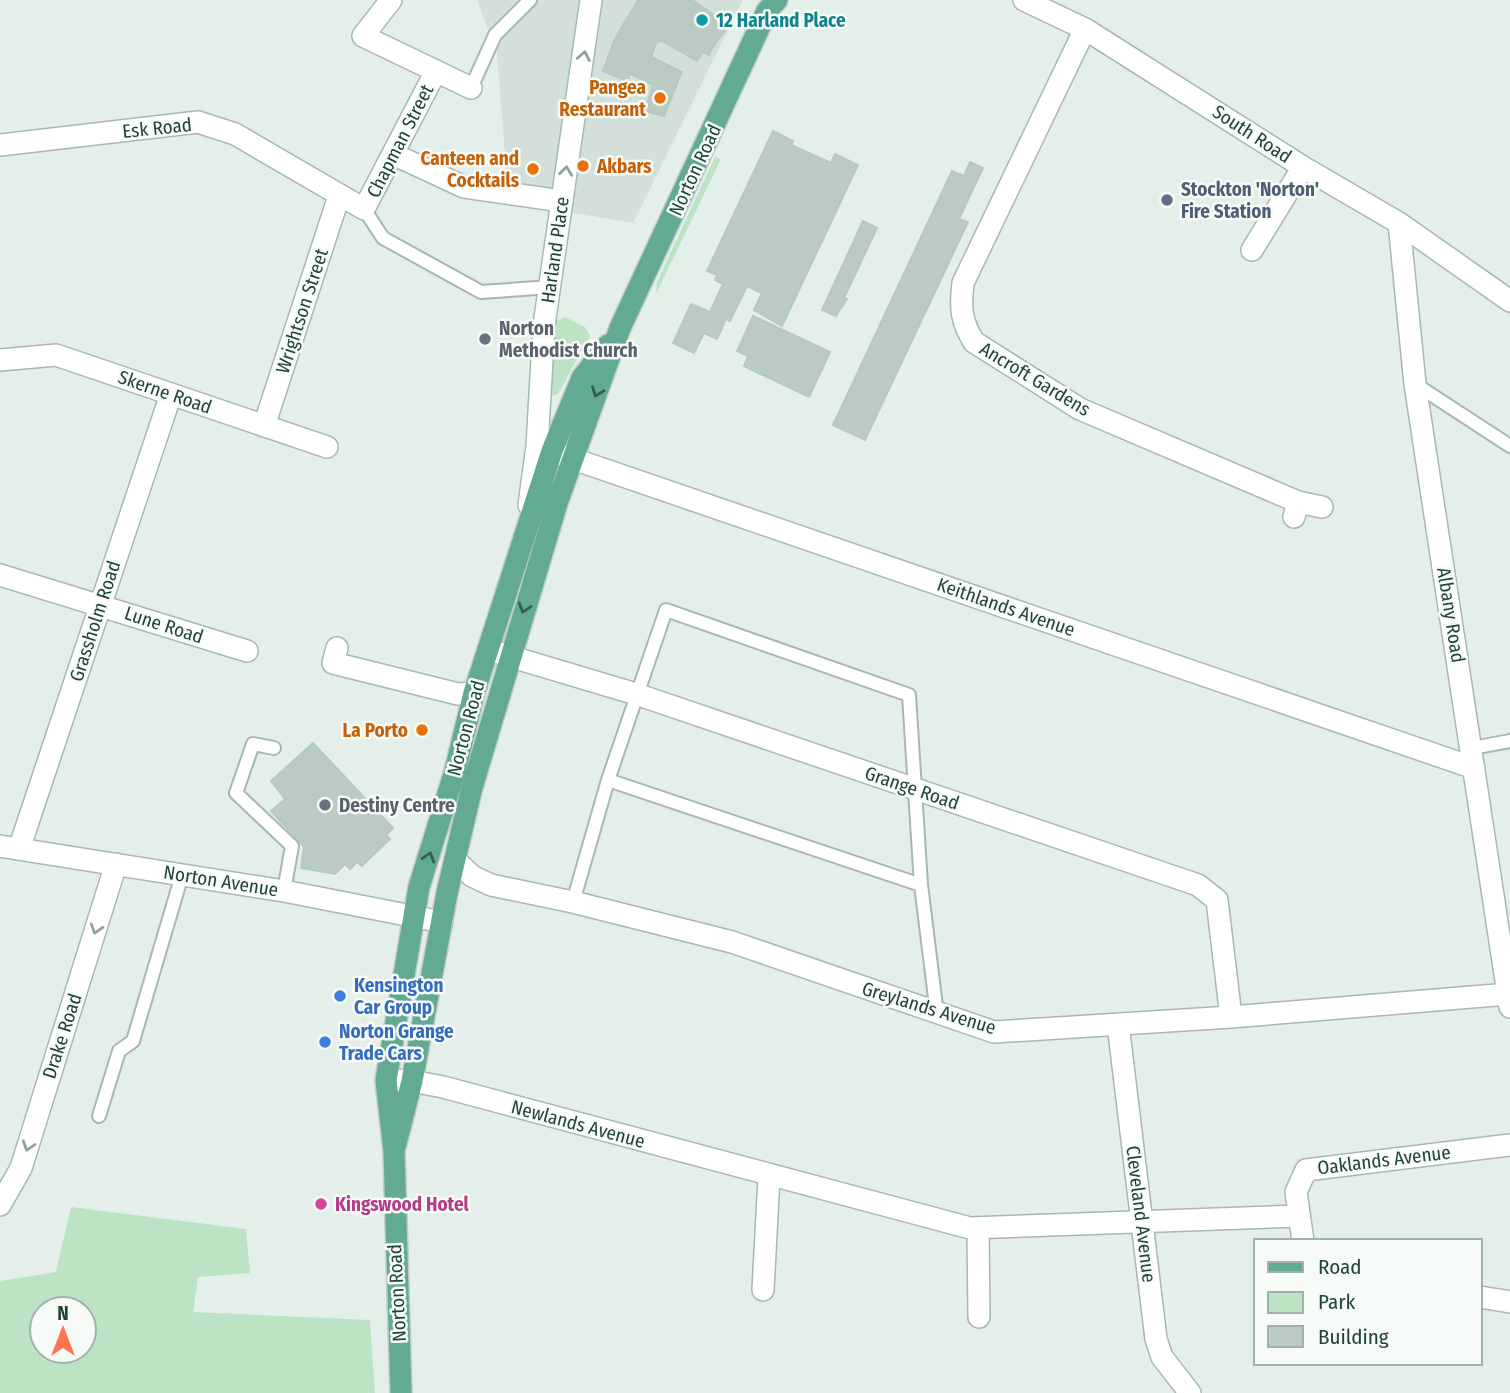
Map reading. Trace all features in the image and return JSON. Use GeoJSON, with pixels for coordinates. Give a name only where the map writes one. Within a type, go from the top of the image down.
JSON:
{"type":"FeatureCollection","features":[{"type":"Feature","properties":{"kind":"main road","name":"Norton Road"},"geometry":{"type":"LineString","coordinates":[[401,1393],[394,1151],[386,1080],[414,916],[474,693],[499,653],[620,328],[771,4]]}},
{"type":"Feature","properties":{"kind":"main road","name":"Norton Road"},"geometry":{"type":"LineString","coordinates":[[394,1151],[412,1081],[442,922],[544,449],[582,378],[620,328]]}},
{"type":"Feature","properties":{"kind":"street"},"geometry":{"type":"LineString","coordinates":[[391,0],[363,36],[435,73],[471,88]]}},
{"type":"Feature","properties":{"kind":"street","name":"Harland Place"},"geometry":{"type":"LineString","coordinates":[[544,449],[544,326],[591,0]]}},
{"type":"Feature","properties":{"kind":"street","name":"South Road"},"geometry":{"type":"LineString","coordinates":[[1024,0],[1085,29],[1303,167],[1399,223],[1510,302]]}},
{"type":"Feature","properties":{"kind":"street","name":"Ancroft Gardens"},"geometry":{"type":"LineString","coordinates":[[1085,29],[963,283],[960,309],[963,325],[974,342],[1080,409],[1296,509],[1322,507]]}},
{"type":"Feature","properties":{"kind":"street","name":"Chapman Street"},"geometry":{"type":"LineString","coordinates":[[364,209],[435,73]]}},
{"type":"Feature","properties":{"kind":"street","name":"Esk Road"},"geometry":{"type":"LineString","coordinates":[[0,145],[198,122],[235,134],[364,209]]}},
{"type":"Feature","properties":{"kind":"street"},"geometry":{"type":"LineString","coordinates":[[393,154],[464,187],[562,201]]}},
{"type":"Feature","properties":{"kind":"street"},"geometry":{"type":"LineString","coordinates":[[1252,250],[1303,167]]}},
{"type":"Feature","properties":{"kind":"street","name":"Wrightson Street"},"geometry":{"type":"LineString","coordinates":[[264,426],[339,196]]}},
{"type":"Feature","properties":{"kind":"street","name":"Albany Road"},"geometry":{"type":"LineString","coordinates":[[1399,223],[1415,384],[1509,1001]]}},
{"type":"Feature","properties":{"kind":"street","name":"Skerne Road"},"geometry":{"type":"LineString","coordinates":[[0,360],[56,355],[327,447]]}},
{"type":"Feature","properties":{"kind":"street","name":"Grassholm Road"},"geometry":{"type":"LineString","coordinates":[[9,847],[100,604],[171,394]]}},
{"type":"Feature","properties":{"kind":"street","name":"Keithlands Avenue"},"geometry":{"type":"LineString","coordinates":[[544,449],[1473,758]]}},
{"type":"Feature","properties":{"kind":"street","name":"Lune Road"},"geometry":{"type":"LineString","coordinates":[[0,575],[247,652]]}},
{"type":"Feature","properties":{"kind":"street"},"geometry":{"type":"LineString","coordinates":[[337,648],[333,663],[458,694],[474,693]]}},
{"type":"Feature","properties":{"kind":"street","name":"Grange Road"},"geometry":{"type":"LineString","coordinates":[[499,653],[636,694],[1198,885],[1217,900],[1231,1017]]}},
{"type":"Feature","properties":{"kind":"street","name":"Norton Avenue"},"geometry":{"type":"LineString","coordinates":[[9,847],[284,891],[442,922]]}},
{"type":"Feature","properties":{"kind":"street","name":"Greylands Avenue"},"geometry":{"type":"LineString","coordinates":[[455,860],[472,876],[491,885],[573,902],[732,942],[937,1015],[994,1032],[1509,1001]]}},
{"type":"Feature","properties":{"kind":"street","name":"Drake Road"},"geometry":{"type":"LineString","coordinates":[[0,1205],[21,1168],[117,864]]}},
{"type":"Feature","properties":{"kind":"street","name":"Cleveland Avenue"},"geometry":{"type":"LineString","coordinates":[[1118,1024],[1156,1339],[1162,1357],[1190,1393]]}},
{"type":"Feature","properties":{"kind":"street","name":"Newlands Avenue"},"geometry":{"type":"LineString","coordinates":[[386,1080],[412,1081],[769,1177],[978,1228],[1298,1216]]}},
{"type":"Feature","properties":{"kind":"street","name":"Oaklands Avenue"},"geometry":{"type":"LineString","coordinates":[[1298,1216],[1296,1192],[1306,1170],[1510,1145]]}},
{"type":"Feature","properties":{"kind":"street"},"geometry":{"type":"LineString","coordinates":[[763,1290],[769,1177]]}},
{"type":"Feature","properties":{"kind":"street"},"geometry":{"type":"LineString","coordinates":[[1298,1216],[1303,1239]]}},
{"type":"Feature","properties":{"kind":"street"},"geometry":{"type":"LineString","coordinates":[[978,1228],[979,1317]]}},
{"type":"Feature","properties":{"kind":"street"},"geometry":{"type":"LineString","coordinates":[[1482,1297],[1510,1302]]}},
{"type":"Feature","properties":{"kind":"lane"},"geometry":{"type":"LineString","coordinates":[[471,88],[495,35],[530,0]]}},
{"type":"Feature","properties":{"kind":"lane"},"geometry":{"type":"LineString","coordinates":[[364,209],[383,238],[481,292],[551,287]]}},
{"type":"Feature","properties":{"kind":"lane"},"geometry":{"type":"LineString","coordinates":[[1415,384],[1510,446]]}},
{"type":"Feature","properties":{"kind":"lane"},"geometry":{"type":"LineString","coordinates":[[573,902],[608,780],[666,610],[909,695],[921,885],[937,1015]]}},
{"type":"Feature","properties":{"kind":"lane"},"geometry":{"type":"LineString","coordinates":[[1473,758],[1510,741]]}},
{"type":"Feature","properties":{"kind":"lane"},"geometry":{"type":"LineString","coordinates":[[274,748],[253,744],[236,793],[292,846],[284,891]]}},
{"type":"Feature","properties":{"kind":"lane"},"geometry":{"type":"LineString","coordinates":[[608,780],[921,885]]}},
{"type":"Feature","properties":{"kind":"lane"},"geometry":{"type":"LineString","coordinates":[[99,1116],[119,1051],[133,1041],[182,875]]}},
{"type":"Feature","properties":{"kind":"shaded area"},"geometry":{"type":"Polygon","coordinates":[[[477,0],[743,0],[633,223],[552,209],[507,180],[497,53],[477,0]]]}},
{"type":"Feature","properties":{"kind":"green space"},"geometry":{"type":"Polygon","coordinates":[[[715,157],[721,159],[656,294],[657,282],[715,157]]]}},
{"type":"Feature","properties":{"kind":"green space"},"geometry":{"type":"Polygon","coordinates":[[[565,317],[585,327],[590,336],[558,394],[551,396],[548,393],[554,322],[565,317]]]}},
{"type":"Feature","properties":{"kind":"green space"},"geometry":{"type":"Polygon","coordinates":[[[71,1207],[246,1229],[250,1273],[198,1277],[193,1312],[370,1320],[375,1393],[0,1393],[0,1281],[56,1272],[71,1207]]]}},
{"type":"Feature","properties":{"kind":"building"},"geometry":{"type":"Polygon","coordinates":[[[638,0],[659,0],[684,16],[676,29],[634,7],[638,0]]]}},
{"type":"Feature","properties":{"kind":"building","name":"12 Harland Place"},"geometry":{"type":"Polygon","coordinates":[[[659,0],[692,0],[728,25],[712,49],[676,29],[684,16],[659,0]]]}},
{"type":"Feature","properties":{"kind":"building"},"geometry":{"type":"Polygon","coordinates":[[[634,7],[712,49],[709,55],[703,52],[697,61],[662,41],[657,42],[623,25],[634,7]]]}},
{"type":"Feature","properties":{"kind":"building"},"geometry":{"type":"Polygon","coordinates":[[[623,25],[657,42],[651,57],[614,41],[623,25]]]}},
{"type":"Feature","properties":{"kind":"building"},"geometry":{"type":"Polygon","coordinates":[[[614,41],[651,57],[646,69],[633,64],[627,81],[603,71],[614,41]]]}},
{"type":"Feature","properties":{"kind":"building","name":"Pangea Restaurant"},"geometry":{"type":"Polygon","coordinates":[[[651,57],[682,72],[664,116],[645,111],[653,85],[630,74],[633,64],[646,69],[651,57]]]}},
{"type":"Feature","properties":{"kind":"building"},"geometry":{"type":"Polygon","coordinates":[[[773,131],[793,141],[791,145],[831,163],[835,154],[858,165],[782,326],[754,310],[762,293],[747,286],[730,321],[726,319],[717,339],[704,333],[694,353],[673,343],[691,304],[710,312],[723,284],[715,280],[717,275],[707,271],[773,131]]]}},
{"type":"Feature","properties":{"kind":"building"},"geometry":{"type":"Polygon","coordinates":[[[970,162],[983,168],[959,219],[968,222],[865,440],[833,425],[952,171],[964,176],[970,162]]]}},
{"type":"Feature","properties":{"kind":"building"},"geometry":{"type":"Polygon","coordinates":[[[863,221],[877,228],[844,298],[847,299],[836,316],[822,310],[863,221]]]}},
{"type":"Feature","properties":{"kind":"building"},"geometry":{"type":"Polygon","coordinates":[[[753,316],[830,352],[809,397],[744,366],[748,356],[737,351],[753,316]]]}},
{"type":"Feature","properties":{"kind":"building","name":"Destiny Centre"},"geometry":{"type":"Polygon","coordinates":[[[313,743],[393,828],[386,835],[390,839],[362,866],[357,862],[350,869],[345,864],[335,874],[301,868],[304,847],[271,811],[285,799],[271,781],[313,743]]]}},
{"type":"Feature","properties":{"kind":"place","name":"12 Harland Place"},"geometry":{"type":"Point","coordinates":[702,20]}},
{"type":"Feature","properties":{"kind":"place","name":"Pangea Restaurant"},"geometry":{"type":"Point","coordinates":[660,98]}},
{"type":"Feature","properties":{"kind":"place","name":"Akbars"},"geometry":{"type":"Point","coordinates":[583,166]}},
{"type":"Feature","properties":{"kind":"place","name":"Canteen and Cocktails"},"geometry":{"type":"Point","coordinates":[533,169]}},
{"type":"Feature","properties":{"kind":"place","name":"Stockton 'Norton' Fire Station"},"geometry":{"type":"Point","coordinates":[1167,200]}},
{"type":"Feature","properties":{"kind":"place","name":"Norton Methodist Church"},"geometry":{"type":"Point","coordinates":[485,339]}},
{"type":"Feature","properties":{"kind":"place","name":"La Porto"},"geometry":{"type":"Point","coordinates":[422,730]}},
{"type":"Feature","properties":{"kind":"place","name":"Destiny Centre"},"geometry":{"type":"Point","coordinates":[325,805]}},
{"type":"Feature","properties":{"kind":"place","name":"Kensington Car Group"},"geometry":{"type":"Point","coordinates":[340,996]}},
{"type":"Feature","properties":{"kind":"place","name":"Norton Grange Trade Cars"},"geometry":{"type":"Point","coordinates":[325,1042]}},
{"type":"Feature","properties":{"kind":"place","name":"Kingswood Hotel"},"geometry":{"type":"Point","coordinates":[321,1204]}}]}
